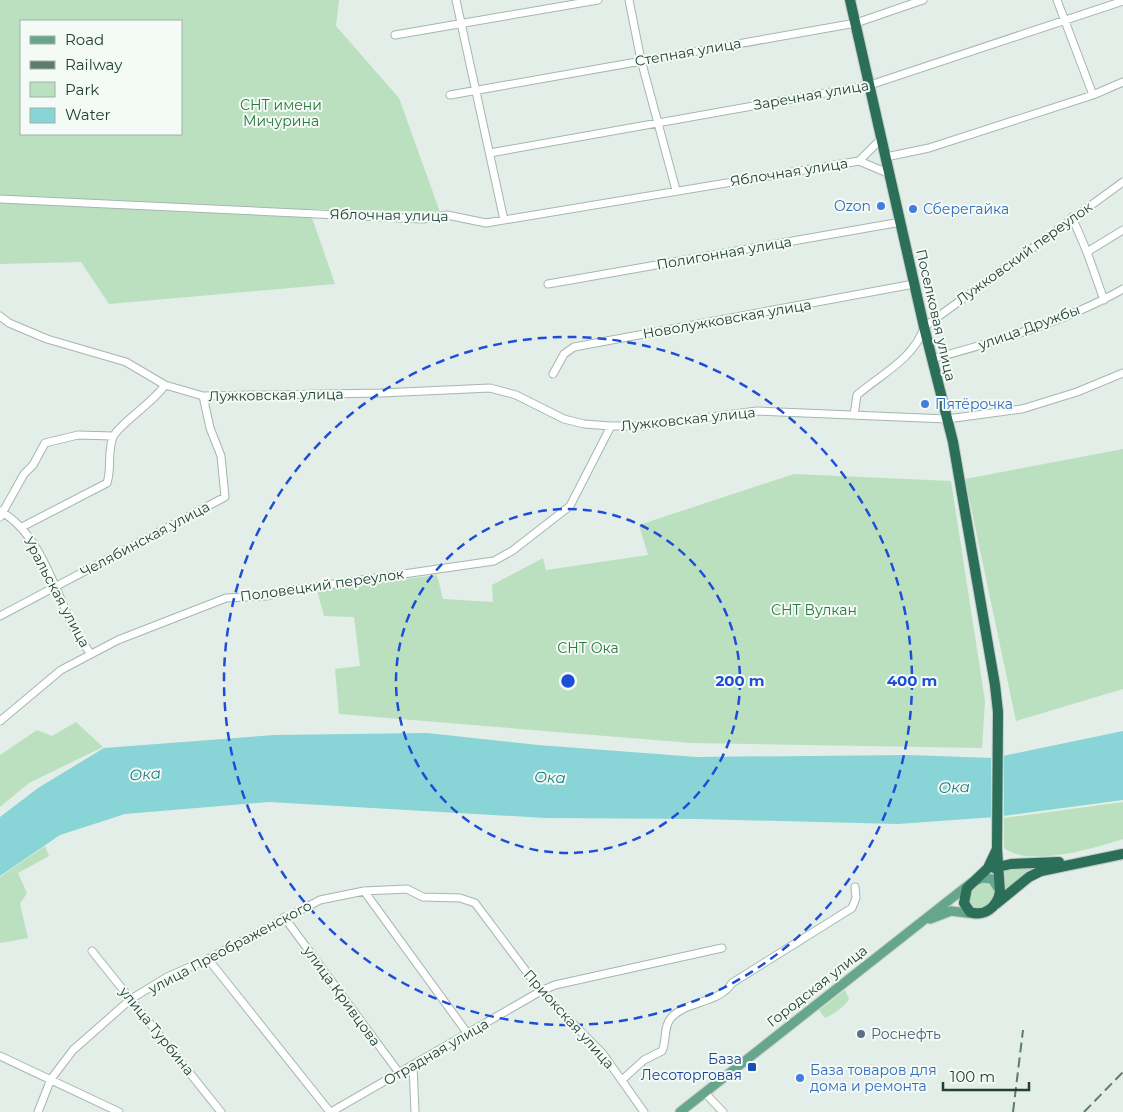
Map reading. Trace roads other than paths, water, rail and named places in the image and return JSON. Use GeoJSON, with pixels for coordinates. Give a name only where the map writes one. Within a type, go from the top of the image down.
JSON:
{"type":"FeatureCollection","features":[{"type":"Feature","properties":{"kind":"highway","name":"Поселковая улица"},"geometry":{"type":"LineString","coordinates":[[850,0],[924,327],[948,419],[995,685],[998,728],[997,847],[1000,892]]}},
{"type":"Feature","properties":{"kind":"highway"},"geometry":{"type":"LineString","coordinates":[[997,847],[1003,858],[1027,862]]}},
{"type":"Feature","properties":{"kind":"highway"},"geometry":{"type":"LineString","coordinates":[[982,874],[990,863],[997,847]]}},
{"type":"Feature","properties":{"kind":"highway"},"geometry":{"type":"LineString","coordinates":[[1080,862],[1027,862],[998,866],[971,882],[965,891],[964,903],[967,909],[975,914],[985,912],[1035,874],[1080,862],[1123,854]]}},
{"type":"Feature","properties":{"kind":"highway"},"geometry":{"type":"LineString","coordinates":[[994,907],[1000,892]]}},
{"type":"Feature","properties":{"kind":"main road"},"geometry":{"type":"LineString","coordinates":[[971,882],[982,878],[992,880],[1000,892]]}},
{"type":"Feature","properties":{"kind":"main road","name":"Городская улица"},"geometry":{"type":"LineString","coordinates":[[680,1112],[921,924],[971,882]]}},
{"type":"Feature","properties":{"kind":"main road"},"geometry":{"type":"LineString","coordinates":[[921,924],[951,911],[975,914]]}},
{"type":"Feature","properties":{"kind":"street"},"geometry":{"type":"LineString","coordinates":[[456,0],[504,220]]}},
{"type":"Feature","properties":{"kind":"street"},"geometry":{"type":"LineString","coordinates":[[395,34],[598,0]]}},
{"type":"Feature","properties":{"kind":"street"},"geometry":{"type":"LineString","coordinates":[[629,0],[641,60],[676,190]]}},
{"type":"Feature","properties":{"kind":"street","name":"Степная улица"},"geometry":{"type":"LineString","coordinates":[[450,95],[856,23],[923,0]]}},
{"type":"Feature","properties":{"kind":"street"},"geometry":{"type":"LineString","coordinates":[[1057,0],[1093,96]]}},
{"type":"Feature","properties":{"kind":"street","name":"Заречная улица"},"geometry":{"type":"LineString","coordinates":[[490,153],[870,86],[1123,1]]}},
{"type":"Feature","properties":{"kind":"street"},"geometry":{"type":"LineString","coordinates":[[886,157],[928,148],[1093,96],[1123,82]]}},
{"type":"Feature","properties":{"kind":"street"},"geometry":{"type":"LineString","coordinates":[[859,161],[882,138]]}},
{"type":"Feature","properties":{"kind":"street","name":"Яблочная улица"},"geometry":{"type":"LineString","coordinates":[[0,199],[423,218],[447,215],[486,223],[859,161],[890,174]]}},
{"type":"Feature","properties":{"kind":"street","name":"Лужковский переулок"},"geometry":{"type":"LineString","coordinates":[[854,414],[857,395],[911,351],[920,341],[924,327],[1072,217],[1123,182]]}},
{"type":"Feature","properties":{"kind":"street"},"geometry":{"type":"LineString","coordinates":[[1072,217],[1104,300]]}},
{"type":"Feature","properties":{"kind":"street","name":"Полигонная улица"},"geometry":{"type":"LineString","coordinates":[[548,284],[900,222]]}},
{"type":"Feature","properties":{"kind":"street"},"geometry":{"type":"LineString","coordinates":[[1087,252],[1123,230]]}},
{"type":"Feature","properties":{"kind":"street","name":"Новолужковская улица"},"geometry":{"type":"LineString","coordinates":[[553,374],[564,354],[574,347],[914,284]]}},
{"type":"Feature","properties":{"kind":"street","name":"улица Дружбы"},"geometry":{"type":"LineString","coordinates":[[932,360],[1007,338],[1104,300],[1123,289]]}},
{"type":"Feature","properties":{"kind":"street","name":"Лужковская улица"},"geometry":{"type":"LineString","coordinates":[[0,316],[9,323],[47,339],[126,362],[165,385],[203,396],[381,393],[490,388],[516,395],[564,419],[584,424],[611,426],[642,426],[757,411],[948,419],[1022,409],[1077,392],[1123,373]]}},
{"type":"Feature","properties":{"kind":"street"},"geometry":{"type":"LineString","coordinates":[[22,527],[107,483],[110,473],[109,455],[113,436],[158,395],[165,385]]}},
{"type":"Feature","properties":{"kind":"street","name":"Челябинская улица"},"geometry":{"type":"LineString","coordinates":[[0,616],[225,497],[221,456],[210,428],[203,396]]}},
{"type":"Feature","properties":{"kind":"street","name":"Половецкий переулок"},"geometry":{"type":"LineString","coordinates":[[0,721],[61,670],[118,640],[226,598],[266,596],[299,589],[494,561],[512,551],[570,506],[611,426]]}},
{"type":"Feature","properties":{"kind":"street"},"geometry":{"type":"LineString","coordinates":[[1,513],[24,474],[33,465],[45,443],[78,434],[113,436]]}},
{"type":"Feature","properties":{"kind":"street","name":"Уральская улица"},"geometry":{"type":"LineString","coordinates":[[1,513],[22,527],[57,586],[74,629],[91,654]]}},
{"type":"Feature","properties":{"kind":"street"},"geometry":{"type":"LineString","coordinates":[[622,1080],[644,1060],[662,1051],[666,1028],[671,1018],[680,1011],[726,992],[732,983],[852,908],[855,904],[855,887]]}},
{"type":"Feature","properties":{"kind":"street","name":"улица Преображенского"},"geometry":{"type":"LineString","coordinates":[[38,1112],[51,1079],[74,1050],[132,999],[167,977],[208,959],[284,917],[320,900],[364,891],[407,889],[423,897],[460,898],[475,903]]}},
{"type":"Feature","properties":{"kind":"street"},"geometry":{"type":"LineString","coordinates":[[364,891],[468,1034]]}},
{"type":"Feature","properties":{"kind":"street","name":"Приокская улица"},"geometry":{"type":"LineString","coordinates":[[475,903],[541,991],[603,1054],[644,1112]]}},
{"type":"Feature","properties":{"kind":"street","name":"улица Кривцова"},"geometry":{"type":"LineString","coordinates":[[284,917],[400,1074]]}},
{"type":"Feature","properties":{"kind":"street","name":"Отрадная улица"},"geometry":{"type":"LineString","coordinates":[[330,1112],[400,1074],[541,991],[555,985],[722,948]]}},
{"type":"Feature","properties":{"kind":"street","name":"улица Турбина"},"geometry":{"type":"LineString","coordinates":[[92,951],[221,1112]]}},
{"type":"Feature","properties":{"kind":"street"},"geometry":{"type":"LineString","coordinates":[[208,959],[330,1112]]}},
{"type":"Feature","properties":{"kind":"street"},"geometry":{"type":"LineString","coordinates":[[0,1056],[119,1112]]}},
{"type":"Feature","properties":{"kind":"street"},"geometry":{"type":"LineString","coordinates":[[413,1066],[414,1112]]}},
{"type":"Feature","properties":{"kind":"street"},"geometry":{"type":"LineString","coordinates":[[704,1092],[723,1112]]}},
{"type":"Feature","properties":{"kind":"water","name":"Ока"},"geometry":{"type":"Polygon","coordinates":[[[1123,731],[1123,800],[995,817],[898,824],[698,819],[545,818],[269,802],[125,814],[60,835],[0,876],[0,817],[38,788],[104,748],[274,735],[427,733],[538,745],[697,757],[908,755],[993,758],[1123,731]]]}},
{"type":"Feature","properties":{"kind":"railway"},"geometry":{"type":"LineString","coordinates":[[1013,1112],[1023,1030]]}},
{"type":"Feature","properties":{"kind":"railway"},"geometry":{"type":"LineString","coordinates":[[1084,1112],[1123,1072]]}},
{"type":"Feature","properties":{"kind":"place","name":"Ozon"},"geometry":{"type":"Point","coordinates":[881,206]}},
{"type":"Feature","properties":{"kind":"place","name":"Сберегайка"},"geometry":{"type":"Point","coordinates":[913,209]}},
{"type":"Feature","properties":{"kind":"place","name":"Пятёрочка"},"geometry":{"type":"Point","coordinates":[925,404]}},
{"type":"Feature","properties":{"kind":"place","name":"Роснефть"},"geometry":{"type":"Point","coordinates":[861,1034]}},
{"type":"Feature","properties":{"kind":"place","name":"База Лесоторговая"},"geometry":{"type":"Point","coordinates":[752,1067]}},
{"type":"Feature","properties":{"kind":"place","name":"База товаров для дома и ремонта"},"geometry":{"type":"Point","coordinates":[800,1078]}},
{"type":"Feature","properties":{"kind":"park label","name":"СНТ имени Мичурина"},"geometry":{"type":"Point","coordinates":[281,114]}},
{"type":"Feature","properties":{"kind":"park label","name":"СНТ Вулкан"},"geometry":{"type":"Point","coordinates":[814,610]}},
{"type":"Feature","properties":{"kind":"park label","name":"СНТ Ока"},"geometry":{"type":"Point","coordinates":[588,648]}}]}
